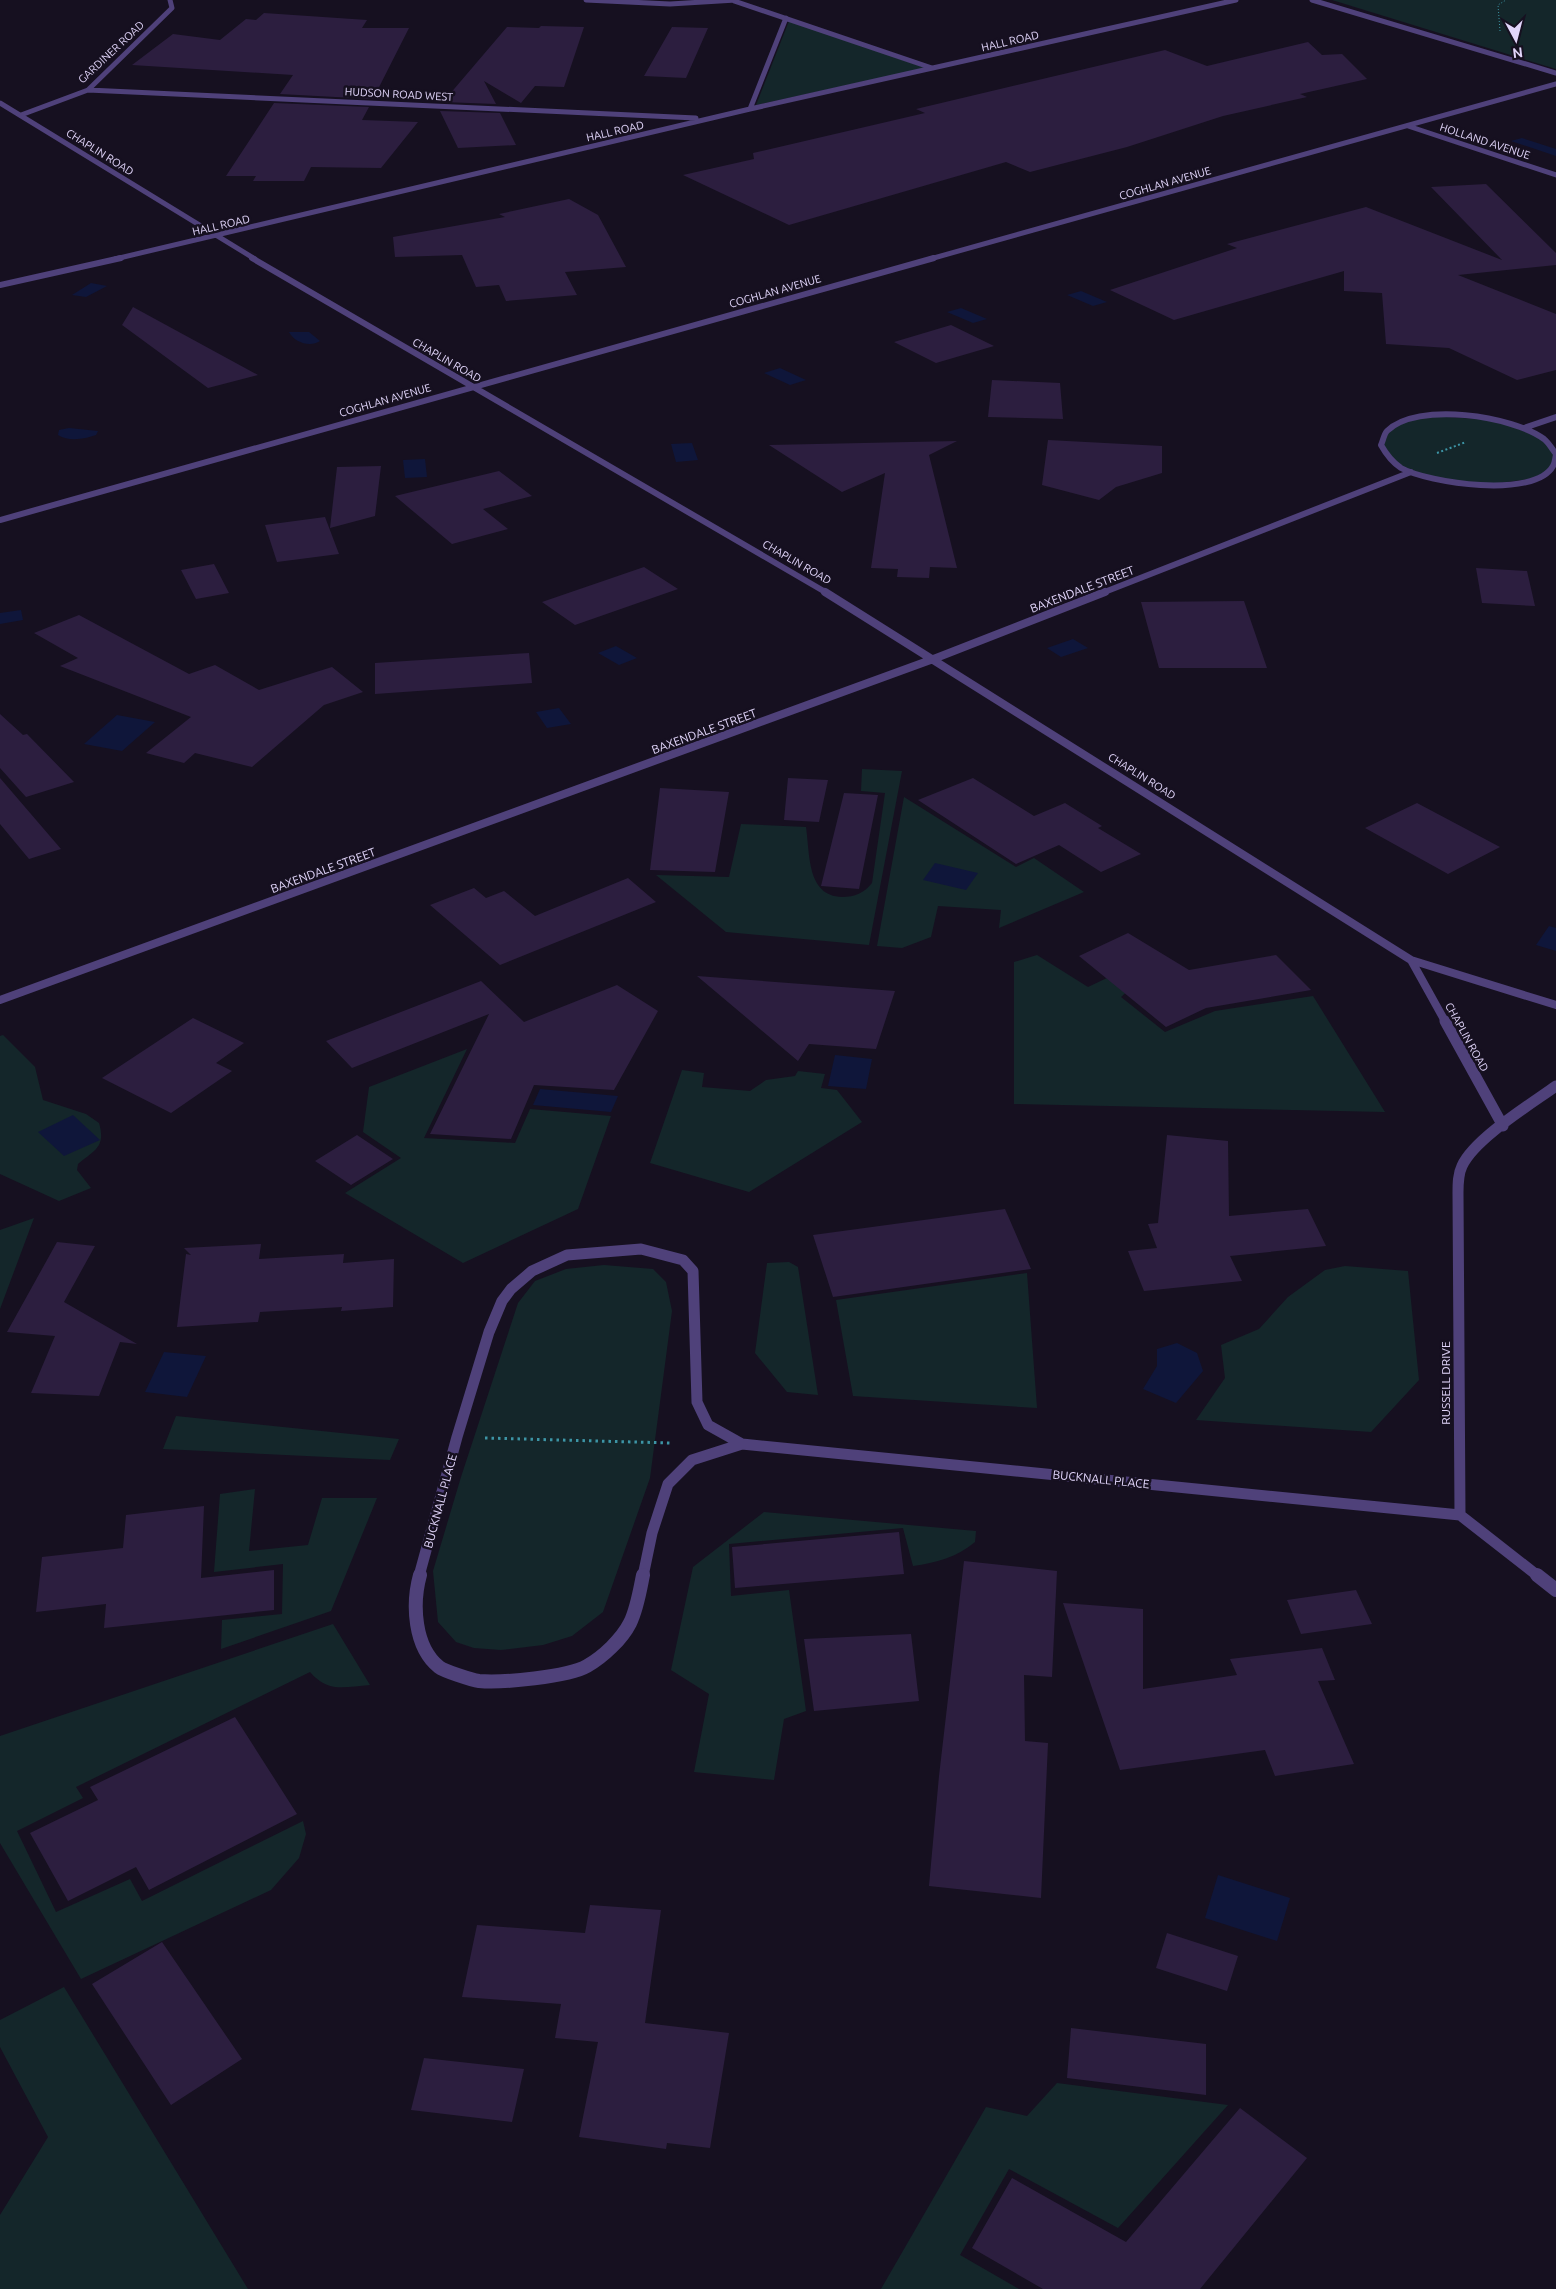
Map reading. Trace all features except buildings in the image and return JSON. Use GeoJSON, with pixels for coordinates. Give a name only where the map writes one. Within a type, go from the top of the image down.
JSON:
{"type":"FeatureCollection","features":[{"type":"Feature","properties":{"kind":"street","name":"GARDINER ROAD"},"geometry":{"type":"LineString","coordinates":[[21,116],[88,90],[172,8],[170,0]]}},
{"type":"Feature","properties":{"kind":"street"},"geometry":{"type":"LineString","coordinates":[[586,0],[670,4],[735,0],[932,68]]}},
{"type":"Feature","properties":{"kind":"street","name":"HALL ROAD"},"geometry":{"type":"LineString","coordinates":[[0,286],[216,237],[750,109],[1236,0]]}},
{"type":"Feature","properties":{"kind":"street"},"geometry":{"type":"LineString","coordinates":[[1312,0],[1556,73]]}},
{"type":"Feature","properties":{"kind":"street"},"geometry":{"type":"LineString","coordinates":[[750,109],[786,18]]}},
{"type":"Feature","properties":{"kind":"street","name":"COGHLAN AVENUE"},"geometry":{"type":"LineString","coordinates":[[0,520],[470,386],[1556,84]]}},
{"type":"Feature","properties":{"kind":"street","name":"HUDSON ROAD WEST"},"geometry":{"type":"LineString","coordinates":[[88,90],[709,119]]}},
{"type":"Feature","properties":{"kind":"street","name":"CHAPLIN ROAD"},"geometry":{"type":"LineString","coordinates":[[0,103],[216,237],[936,658],[1411,960],[1503,1126]]}},
{"type":"Feature","properties":{"kind":"street","name":"HOLLAND AVENUE"},"geometry":{"type":"LineString","coordinates":[[1408,126],[1556,175]]}},
{"type":"Feature","properties":{"kind":"street"},"geometry":{"type":"LineString","coordinates":[[1462,415],[1511,424],[1524,428],[1546,440],[1556,454],[1553,467],[1537,478],[1510,485],[1476,486],[1441,481],[1411,472],[1390,459],[1381,445],[1386,432],[1403,422],[1429,416],[1462,415]]}},
{"type":"Feature","properties":{"kind":"street"},"geometry":{"type":"LineString","coordinates":[[1524,428],[1556,417]]}},
{"type":"Feature","properties":{"kind":"street","name":"BAXENDALE STREET"},"geometry":{"type":"LineString","coordinates":[[0,1000],[936,658],[1411,472]]}},
{"type":"Feature","properties":{"kind":"street"},"geometry":{"type":"LineString","coordinates":[[1411,960],[1556,1005]]}},
{"type":"Feature","properties":{"kind":"street","name":"RUSSELL DRIVE"},"geometry":{"type":"LineString","coordinates":[[1460,1515],[1458,1197],[1463,1165],[1487,1138],[1556,1086]]}},
{"type":"Feature","properties":{"kind":"street","name":"BUCKNALL PLACE"},"geometry":{"type":"LineString","coordinates":[[742,1444],[708,1425],[697,1402],[693,1272],[683,1260],[640,1248],[567,1256],[532,1271],[502,1301],[489,1332],[457,1437],[416,1588],[417,1624],[425,1648],[440,1668],[478,1681],[550,1677],[587,1666],[613,1645],[630,1623],[639,1595],[652,1533],[668,1484],[692,1460],[742,1444],[1460,1515]]}},
{"type":"Feature","properties":{"kind":"street"},"geometry":{"type":"LineString","coordinates":[[1460,1515],[1556,1590]]}},
{"type":"Feature","properties":{"kind":"path"},"geometry":{"type":"LineString","coordinates":[[1402,466],[1511,424]]}},
{"type":"Feature","properties":{"kind":"path"},"geometry":{"type":"LineString","coordinates":[[457,1437],[673,1443]]}},
{"type":"Feature","properties":{"kind":"shaded area"},"geometry":{"type":"Polygon","coordinates":[[[1332,0],[1556,0],[1556,69],[1332,0]]]}},
{"type":"Feature","properties":{"kind":"shaded area"},"geometry":{"type":"Polygon","coordinates":[[[789,21],[926,68],[756,105],[789,21]]]}},
{"type":"Feature","properties":{"kind":"shaded area"},"geometry":{"type":"Polygon","coordinates":[[[1429,416],[1495,420],[1546,440],[1556,454],[1553,467],[1537,478],[1475,486],[1411,472],[1390,459],[1381,445],[1389,431],[1394,427],[1407,421],[1429,416]]]}},
{"type":"Feature","properties":{"kind":"shaded area"},"geometry":{"type":"Polygon","coordinates":[[[862,769],[902,771],[869,945],[726,932],[656,875],[729,877],[741,824],[806,827],[812,872],[822,890],[831,895],[842,897],[859,894],[872,883],[885,793],[861,791],[862,769]]]}},
{"type":"Feature","properties":{"kind":"shaded area"},"geometry":{"type":"Polygon","coordinates":[[[904,797],[1016,867],[1034,858],[1084,892],[999,928],[1001,910],[938,906],[931,937],[902,948],[877,946],[904,797]]]}},
{"type":"Feature","properties":{"kind":"shaded area"},"geometry":{"type":"Polygon","coordinates":[[[1037,955],[1088,987],[1128,968],[1142,978],[1121,997],[1165,1032],[1215,1011],[1313,996],[1385,1112],[1014,1104],[1014,962],[1037,955]]]}},
{"type":"Feature","properties":{"kind":"shaded area"},"geometry":{"type":"Polygon","coordinates":[[[3,1035],[35,1067],[43,1100],[86,1114],[99,1123],[101,1131],[100,1143],[94,1151],[78,1164],[77,1170],[91,1188],[59,1201],[0,1174],[0,1036],[3,1035]]]}},
{"type":"Feature","properties":{"kind":"shaded area"},"geometry":{"type":"Polygon","coordinates":[[[467,1049],[424,1138],[515,1143],[530,1109],[611,1116],[578,1209],[463,1263],[345,1193],[401,1158],[363,1132],[369,1087],[467,1049]]]}},
{"type":"Feature","properties":{"kind":"shaded area"},"geometry":{"type":"Polygon","coordinates":[[[682,1070],[704,1073],[702,1087],[750,1091],[766,1080],[795,1076],[798,1071],[825,1074],[821,1088],[837,1090],[862,1122],[749,1192],[650,1163],[682,1070]]]}},
{"type":"Feature","properties":{"kind":"shaded area"},"geometry":{"type":"Polygon","coordinates":[[[34,1218],[0,1309],[0,1230],[34,1218]]]}},
{"type":"Feature","properties":{"kind":"shaded area"},"geometry":{"type":"Polygon","coordinates":[[[789,1262],[798,1267],[818,1395],[787,1392],[755,1353],[767,1263],[789,1262]]]}},
{"type":"Feature","properties":{"kind":"shaded area"},"geometry":{"type":"Polygon","coordinates":[[[604,1265],[653,1269],[666,1282],[672,1311],[650,1478],[603,1612],[572,1636],[543,1645],[501,1650],[474,1648],[456,1642],[438,1622],[433,1571],[461,1477],[518,1303],[535,1281],[566,1269],[604,1265]]]}},
{"type":"Feature","properties":{"kind":"shaded area"},"geometry":{"type":"Polygon","coordinates":[[[1345,1266],[1408,1271],[1419,1380],[1371,1432],[1196,1420],[1225,1378],[1221,1345],[1259,1329],[1288,1297],[1325,1270],[1345,1266]]]}},
{"type":"Feature","properties":{"kind":"shaded area"},"geometry":{"type":"Polygon","coordinates":[[[1027,1273],[1037,1408],[853,1396],[836,1300],[1027,1273]]]}},
{"type":"Feature","properties":{"kind":"shaded area"},"geometry":{"type":"Polygon","coordinates":[[[176,1416],[399,1439],[390,1460],[163,1449],[176,1416]]]}},
{"type":"Feature","properties":{"kind":"shaded area"},"geometry":{"type":"Polygon","coordinates":[[[255,1489],[249,1551],[308,1545],[322,1498],[377,1498],[331,1611],[221,1649],[222,1620],[282,1614],[283,1564],[214,1572],[220,1494],[255,1489]]]}},
{"type":"Feature","properties":{"kind":"shaded area"},"geometry":{"type":"Polygon","coordinates":[[[764,1512],[976,1531],[975,1542],[961,1552],[946,1558],[913,1566],[903,1528],[729,1544],[731,1596],[789,1590],[806,1711],[784,1719],[774,1780],[694,1772],[709,1694],[671,1670],[693,1567],[764,1512]]]}},
{"type":"Feature","properties":{"kind":"shaded area"},"geometry":{"type":"Polygon","coordinates":[[[333,1624],[370,1685],[330,1686],[317,1679],[310,1672],[76,1787],[83,1798],[17,1831],[56,1912],[130,1879],[142,1901],[303,1821],[306,1834],[299,1858],[271,1890],[81,1979],[0,1843],[0,1736],[333,1624]]]}},
{"type":"Feature","properties":{"kind":"shaded area"},"geometry":{"type":"Polygon","coordinates":[[[64,1987],[248,2289],[0,2289],[0,2215],[48,2137],[0,2047],[0,2020],[64,1987]]]}},
{"type":"Feature","properties":{"kind":"shaded area"},"geometry":{"type":"Polygon","coordinates":[[[1057,2083],[1228,2105],[1118,2228],[1009,2169],[960,2255],[1019,2289],[881,2289],[986,2107],[1027,2116],[1057,2083]]]}},
{"type":"Feature","properties":{"kind":"water"},"geometry":{"type":"Polygon","coordinates":[[[1522,138],[1556,149],[1556,156],[1511,141],[1522,138]]]}},
{"type":"Feature","properties":{"kind":"water"},"geometry":{"type":"Polygon","coordinates":[[[91,283],[107,286],[86,297],[72,295],[91,283]]]}},
{"type":"Feature","properties":{"kind":"water"},"geometry":{"type":"Polygon","coordinates":[[[1081,291],[1107,302],[1093,306],[1067,295],[1081,291]]]}},
{"type":"Feature","properties":{"kind":"water"},"geometry":{"type":"Polygon","coordinates":[[[961,308],[987,319],[973,323],[947,312],[961,308]]]}},
{"type":"Feature","properties":{"kind":"water"},"geometry":{"type":"Polygon","coordinates":[[[289,332],[309,332],[320,341],[312,344],[303,343],[291,336],[289,332]]]}},
{"type":"Feature","properties":{"kind":"water"},"geometry":{"type":"Polygon","coordinates":[[[780,368],[806,380],[790,385],[764,373],[780,368]]]}},
{"type":"Feature","properties":{"kind":"water"},"geometry":{"type":"Polygon","coordinates":[[[69,428],[98,431],[96,435],[77,439],[67,439],[58,435],[59,430],[69,428]]]}},
{"type":"Feature","properties":{"kind":"water"},"geometry":{"type":"Polygon","coordinates":[[[692,443],[698,460],[676,462],[671,444],[692,443]]]}},
{"type":"Feature","properties":{"kind":"water"},"geometry":{"type":"Polygon","coordinates":[[[425,459],[427,477],[405,478],[403,460],[425,459]]]}},
{"type":"Feature","properties":{"kind":"water"},"geometry":{"type":"Polygon","coordinates":[[[21,610],[23,620],[0,624],[0,613],[21,610]]]}},
{"type":"Feature","properties":{"kind":"water"},"geometry":{"type":"Polygon","coordinates":[[[1073,639],[1088,648],[1061,657],[1047,648],[1073,639]]]}},
{"type":"Feature","properties":{"kind":"water"},"geometry":{"type":"Polygon","coordinates":[[[616,646],[637,658],[619,665],[598,653],[616,646]]]}},
{"type":"Feature","properties":{"kind":"water"},"geometry":{"type":"Polygon","coordinates":[[[559,708],[571,724],[547,728],[536,712],[559,708]]]}},
{"type":"Feature","properties":{"kind":"water"},"geometry":{"type":"Polygon","coordinates":[[[117,715],[155,722],[122,751],[84,744],[117,715]]]}},
{"type":"Feature","properties":{"kind":"water"},"geometry":{"type":"Polygon","coordinates":[[[935,863],[978,873],[966,890],[923,880],[935,863]]]}},
{"type":"Feature","properties":{"kind":"water"},"geometry":{"type":"Polygon","coordinates":[[[1549,926],[1556,928],[1556,951],[1536,945],[1549,926]]]}},
{"type":"Feature","properties":{"kind":"water"},"geometry":{"type":"Polygon","coordinates":[[[835,1055],[872,1059],[866,1089],[828,1086],[835,1055]]]}},
{"type":"Feature","properties":{"kind":"water"},"geometry":{"type":"Polygon","coordinates":[[[540,1089],[618,1096],[611,1112],[533,1105],[540,1089]]]}},
{"type":"Feature","properties":{"kind":"water"},"geometry":{"type":"Polygon","coordinates":[[[73,1115],[100,1140],[64,1156],[38,1132],[73,1115]]]}},
{"type":"Feature","properties":{"kind":"water"},"geometry":{"type":"Polygon","coordinates":[[[1177,1343],[1197,1353],[1203,1371],[1176,1403],[1143,1389],[1157,1366],[1157,1349],[1177,1343]]]}},
{"type":"Feature","properties":{"kind":"water"},"geometry":{"type":"Polygon","coordinates":[[[164,1352],[206,1356],[187,1397],[145,1392],[164,1352]]]}},
{"type":"Feature","properties":{"kind":"water"},"geometry":{"type":"Polygon","coordinates":[[[1218,1875],[1290,1898],[1277,1941],[1205,1918],[1218,1875]]]}}]}
